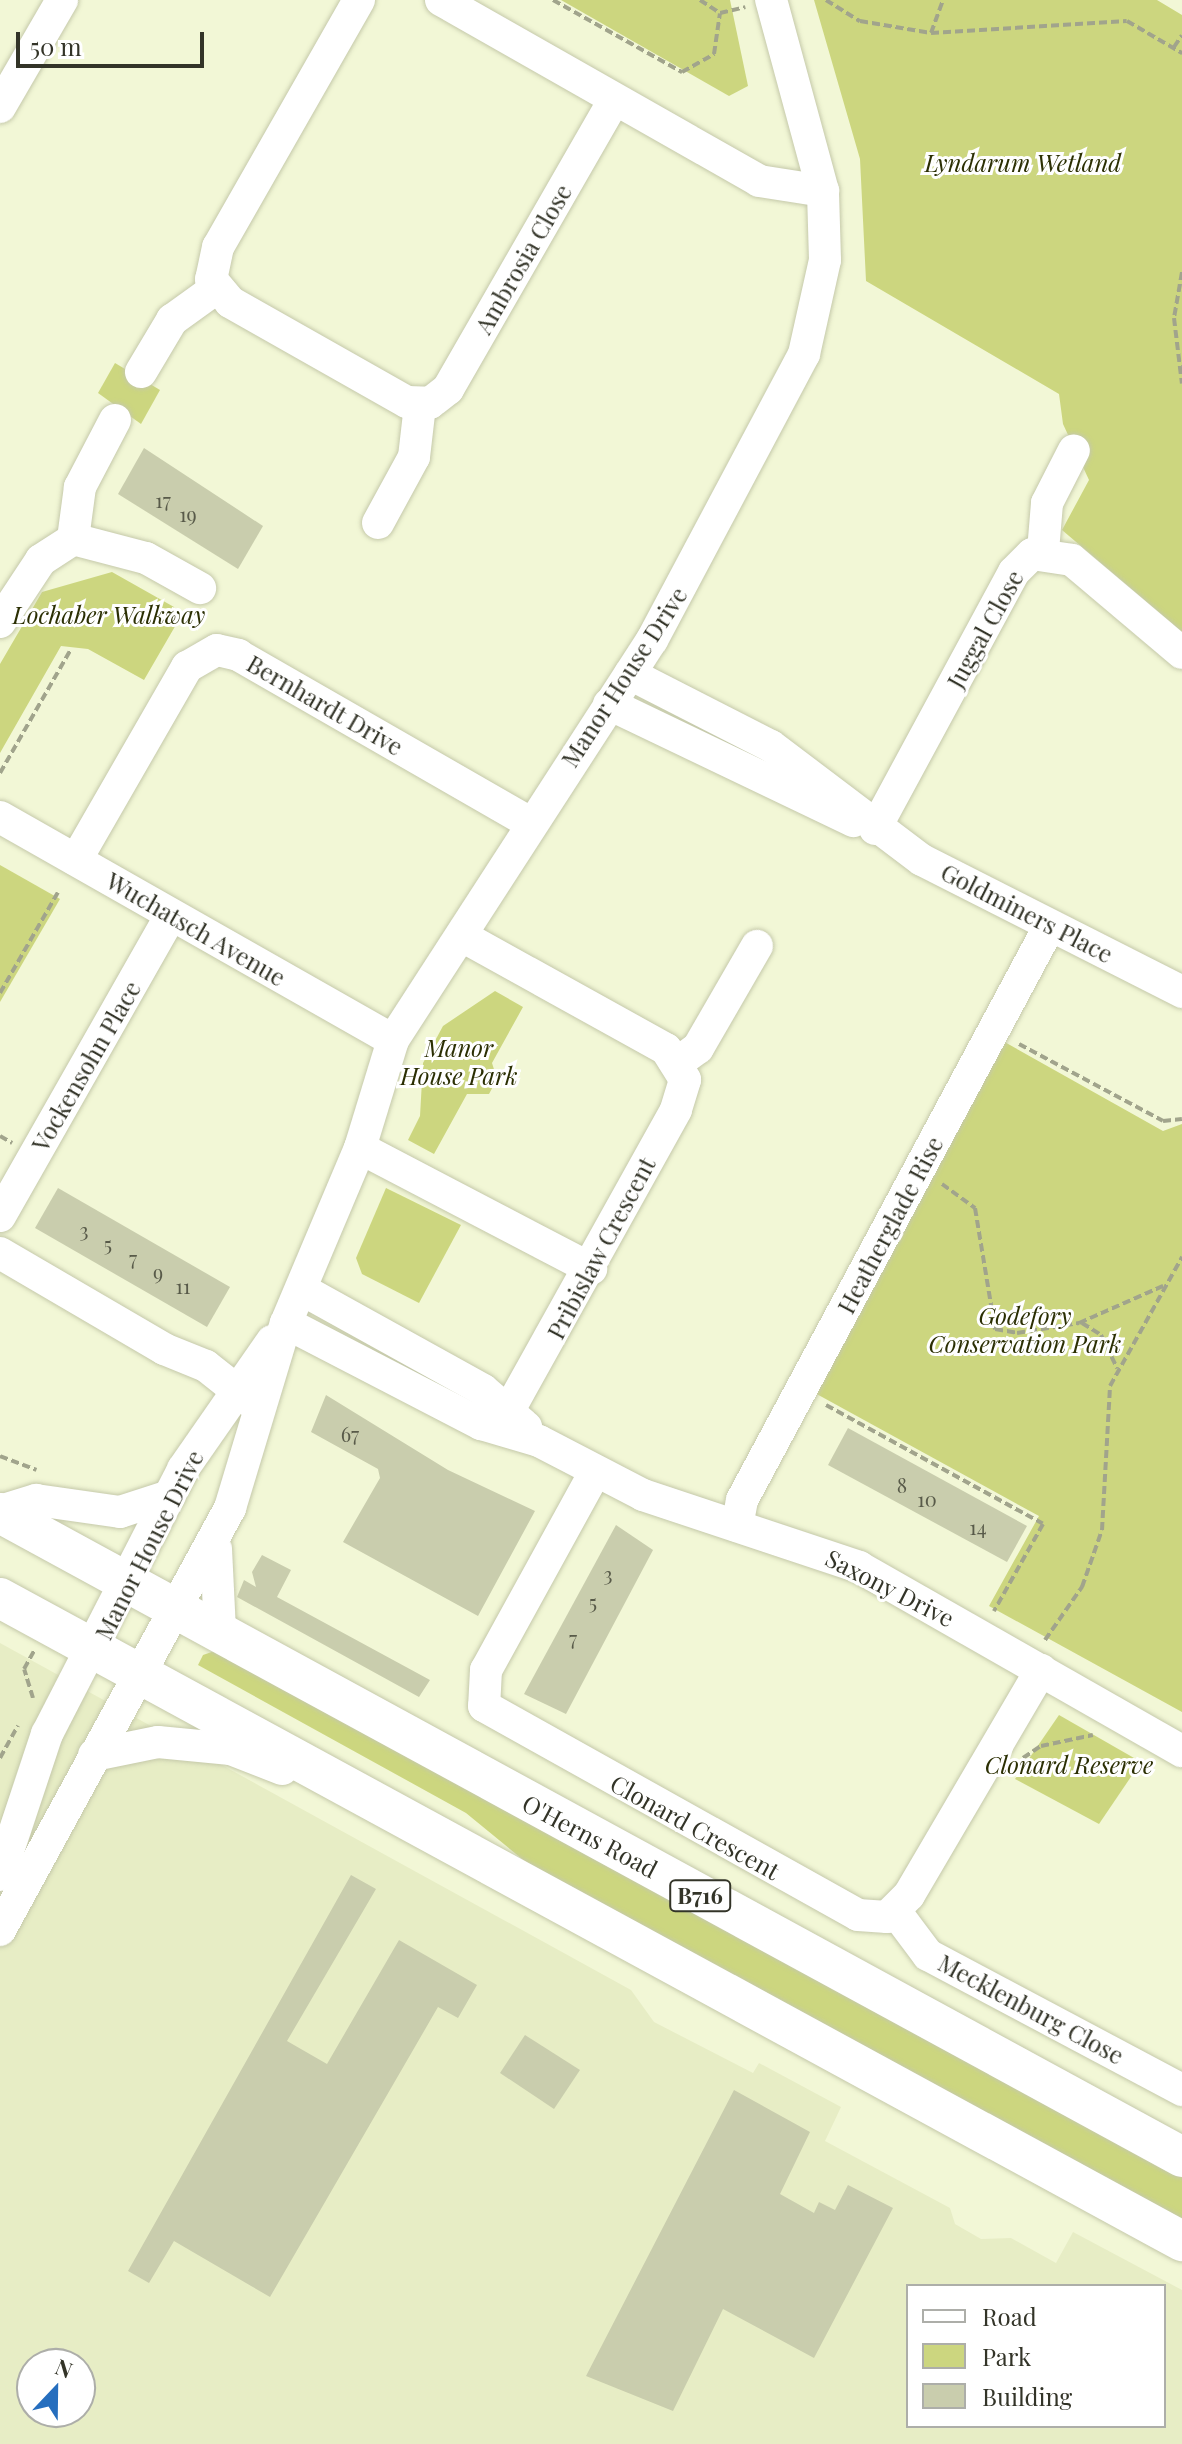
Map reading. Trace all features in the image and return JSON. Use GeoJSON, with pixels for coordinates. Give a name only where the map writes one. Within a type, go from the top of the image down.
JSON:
{"type":"FeatureCollection","features":[{"type":"Feature","properties":{"kind":"main road","name":"O'Herns Road"},"geometry":{"type":"LineString","coordinates":[[0,1512],[1182,2157]]}},
{"type":"Feature","properties":{"kind":"main road"},"geometry":{"type":"LineString","coordinates":[[0,1598],[1182,2241]]}},
{"type":"Feature","properties":{"kind":"street"},"geometry":{"type":"LineString","coordinates":[[0,107],[10,66],[62,0]]}},
{"type":"Feature","properties":{"kind":"street"},"geometry":{"type":"LineString","coordinates":[[215,289],[212,258],[359,0]]}},
{"type":"Feature","properties":{"kind":"street"},"geometry":{"type":"LineString","coordinates":[[441,0],[759,181],[823,191]]}},
{"type":"Feature","properties":{"kind":"street","name":"Manor House Drive"},"geometry":{"type":"LineString","coordinates":[[0,1875],[47,1734],[95,1650],[169,1496],[243,1403],[286,1323],[360,1148],[393,1040],[462,936],[530,823],[630,674],[804,354],[825,260],[823,191],[771,0]]}},
{"type":"Feature","properties":{"kind":"street","name":"Ambrosia Close"},"geometry":{"type":"LineString","coordinates":[[420,405],[448,389],[614,100]]}},
{"type":"Feature","properties":{"kind":"street"},"geometry":{"type":"LineString","coordinates":[[729,165],[760,169],[816,159]]}},
{"type":"Feature","properties":{"kind":"street"},"geometry":{"type":"LineString","coordinates":[[141,372],[179,312],[215,289]]}},
{"type":"Feature","properties":{"kind":"street"},"geometry":{"type":"LineString","coordinates":[[215,289],[420,405],[414,457],[378,523]]}},
{"type":"Feature","properties":{"kind":"street"},"geometry":{"type":"LineString","coordinates":[[73,539],[80,487],[115,420]]}},
{"type":"Feature","properties":{"kind":"street"},"geometry":{"type":"LineString","coordinates":[[1043,551],[1047,503],[1074,450]]}},
{"type":"Feature","properties":{"kind":"street"},"geometry":{"type":"LineString","coordinates":[[0,622],[41,560],[73,539],[146,558],[200,588]]}},
{"type":"Feature","properties":{"kind":"street","name":"Juggal Close"},"geometry":{"type":"LineString","coordinates":[[875,829],[1014,572],[1043,551],[1072,560],[1182,653]]}},
{"type":"Feature","properties":{"kind":"street","name":"Bernhardt Drive"},"geometry":{"type":"LineString","coordinates":[[76,860],[187,667],[217,650],[238,655],[530,823]]}},
{"type":"Feature","properties":{"kind":"street","name":"Goldminers Place"},"geometry":{"type":"LineString","coordinates":[[630,674],[771,746],[875,829]]}},
{"type":"Feature","properties":{"kind":"street","name":"Goldminers Place"},"geometry":{"type":"LineString","coordinates":[[609,704],[800,801],[875,829],[1050,925],[1182,992]]}},
{"type":"Feature","properties":{"kind":"street","name":"Wuchatsch Avenue"},"geometry":{"type":"LineString","coordinates":[[0,817],[393,1040]]}},
{"type":"Feature","properties":{"kind":"street","name":"Vockensohn Place"},"geometry":{"type":"LineString","coordinates":[[0,1216],[171,915]]}},
{"type":"Feature","properties":{"kind":"street","name":"Heatherglade Rise"},"geometry":{"type":"LineString","coordinates":[[737,1526],[742,1500],[1050,925]]}},
{"type":"Feature","properties":{"kind":"street"},"geometry":{"type":"LineString","coordinates":[[462,936],[680,1061],[698,1048],[757,946]]}},
{"type":"Feature","properties":{"kind":"street","name":"Pribislaw Crescent"},"geometry":{"type":"LineString","coordinates":[[505,1420],[591,1269],[681,1098],[680,1061]]}},
{"type":"Feature","properties":{"kind":"street"},"geometry":{"type":"LineString","coordinates":[[360,1148],[591,1269]]}},
{"type":"Feature","properties":{"kind":"street"},"geometry":{"type":"LineString","coordinates":[[0,1253],[164,1349],[243,1403]]}},
{"type":"Feature","properties":{"kind":"street","name":"Saxony Drive"},"geometry":{"type":"LineString","coordinates":[[301,1289],[505,1420],[595,1472],[737,1526],[859,1567],[1042,1656],[1182,1751]]}},
{"type":"Feature","properties":{"kind":"street","name":"Saxony Drive"},"geometry":{"type":"LineString","coordinates":[[286,1323],[505,1420]]}},
{"type":"Feature","properties":{"kind":"street","name":"Manor House Drive"},"geometry":{"type":"LineString","coordinates":[[0,1930],[137,1672],[217,1538],[243,1403]]}},
{"type":"Feature","properties":{"kind":"street","name":"Clonard Crescent"},"geometry":{"type":"LineString","coordinates":[[595,1472],[486,1670],[484,1706],[847,1910],[877,1919],[895,1911]]}},
{"type":"Feature","properties":{"kind":"street"},"geometry":{"type":"LineString","coordinates":[[0,1512],[36,1500],[120,1512],[169,1496]]}},
{"type":"Feature","properties":{"kind":"street"},"geometry":{"type":"LineString","coordinates":[[217,1538],[220,1631]]}},
{"type":"Feature","properties":{"kind":"street"},"geometry":{"type":"LineString","coordinates":[[895,1911],[1042,1656]]}},
{"type":"Feature","properties":{"kind":"street"},"geometry":{"type":"LineString","coordinates":[[94,1755],[158,1742],[231,1749],[390,1811]]}},
{"type":"Feature","properties":{"kind":"street","name":"Mecklenburg Close"},"geometry":{"type":"LineString","coordinates":[[895,1911],[928,1955],[1182,2090]]}},
{"type":"Feature","properties":{"kind":"path"},"geometry":{"type":"LineString","coordinates":[[553,0],[682,72],[714,54],[720,13]]}},
{"type":"Feature","properties":{"kind":"path"},"geometry":{"type":"LineString","coordinates":[[826,0],[860,21],[931,33],[1127,21],[1182,53]]}},
{"type":"Feature","properties":{"kind":"path"},"geometry":{"type":"LineString","coordinates":[[931,33],[943,0]]}},
{"type":"Feature","properties":{"kind":"path"},"geometry":{"type":"LineString","coordinates":[[1174,47],[1182,35]]}},
{"type":"Feature","properties":{"kind":"path"},"geometry":{"type":"LineString","coordinates":[[1182,272],[1174,318],[1182,384]]}},
{"type":"Feature","properties":{"kind":"path"},"geometry":{"type":"LineString","coordinates":[[0,773],[71,649]]}},
{"type":"Feature","properties":{"kind":"path"},"geometry":{"type":"LineString","coordinates":[[0,993],[58,892]]}},
{"type":"Feature","properties":{"kind":"path"},"geometry":{"type":"LineString","coordinates":[[993,1031],[1163,1121],[1182,1119]]}},
{"type":"Feature","properties":{"kind":"path"},"geometry":{"type":"LineString","coordinates":[[929,1177],[975,1208],[995,1329],[1017,1333],[1079,1323],[1165,1284]]}},
{"type":"Feature","properties":{"kind":"path"},"geometry":{"type":"LineString","coordinates":[[1042,1656],[1082,1587],[1102,1530],[1106,1403],[1117,1368],[1182,1257]]}},
{"type":"Feature","properties":{"kind":"path"},"geometry":{"type":"LineString","coordinates":[[1079,1323],[1101,1335],[1117,1368]]}},
{"type":"Feature","properties":{"kind":"path"},"geometry":{"type":"LineString","coordinates":[[799,1394],[1043,1524],[993,1613]]}},
{"type":"Feature","properties":{"kind":"path"},"geometry":{"type":"LineString","coordinates":[[0,1758],[34,1700],[24,1669]]}},
{"type":"Feature","properties":{"kind":"path"},"geometry":{"type":"LineString","coordinates":[[1014,1772],[1041,1746],[1098,1734]]}},
{"type":"Feature","properties":{"kind":"shaded area"},"geometry":{"type":"Polygon","coordinates":[[[0,1643],[631,1990],[654,2022],[753,2073],[759,2063],[841,2107],[825,2141],[950,2208],[955,2224],[981,2239],[1011,2238],[1056,2263],[1073,2232],[1182,2290],[1182,2444],[0,2444],[0,1643]]]}},
{"type":"Feature","properties":{"kind":"green space"},"geometry":{"type":"Polygon","coordinates":[[[561,0],[730,0],[748,86],[729,96],[561,0]]]}},
{"type":"Feature","properties":{"kind":"green space","name":"Lyndarum Wetland"},"geometry":{"type":"Polygon","coordinates":[[[814,0],[1157,0],[1182,15],[1182,632],[1062,530],[1089,480],[1063,424],[1059,394],[866,281],[860,159],[814,0]]]}},
{"type":"Feature","properties":{"kind":"green space"},"geometry":{"type":"Polygon","coordinates":[[[115,363],[160,390],[141,424],[98,393],[115,363]]]}},
{"type":"Feature","properties":{"kind":"green space","name":"Lochaber Walkway"},"geometry":{"type":"Polygon","coordinates":[[[112,572],[174,607],[177,623],[144,680],[88,649],[61,646],[0,753],[0,664],[42,592],[112,572]]]}},
{"type":"Feature","properties":{"kind":"green space"},"geometry":{"type":"Polygon","coordinates":[[[0,865],[60,899],[0,1002],[0,865]]]}},
{"type":"Feature","properties":{"kind":"green space","name":"Manor House Park"},"geometry":{"type":"Polygon","coordinates":[[[495,991],[523,1007],[492,1063],[497,1079],[489,1094],[467,1094],[434,1154],[408,1140],[420,1116],[423,1063],[443,1026],[495,991]]]}},
{"type":"Feature","properties":{"kind":"green space","name":"Godefory Conservation Park"},"geometry":{"type":"Polygon","coordinates":[[[1001,1040],[1163,1131],[1182,1124],[1182,1712],[989,1606],[1039,1516],[813,1392],[1001,1040]]]}},
{"type":"Feature","properties":{"kind":"green space"},"geometry":{"type":"Polygon","coordinates":[[[386,1188],[461,1225],[419,1303],[362,1274],[356,1258],[386,1188]]]}},
{"type":"Feature","properties":{"kind":"green space"},"geometry":{"type":"Polygon","coordinates":[[[226,1647],[1182,2163],[1182,2219],[533,1868],[466,1813],[198,1665],[203,1655],[226,1647]]]}},
{"type":"Feature","properties":{"kind":"green space","name":"Clonard Reserve"},"geometry":{"type":"Polygon","coordinates":[[[1059,1715],[1141,1762],[1099,1824],[1015,1779],[1059,1715]]]}},
{"type":"Feature","properties":{"kind":"building"},"geometry":{"type":"Polygon","coordinates":[[[144,448],[263,526],[238,569],[118,494],[144,448]]]}},
{"type":"Feature","properties":{"kind":"building"},"geometry":{"type":"Polygon","coordinates":[[[58,1188],[230,1287],[207,1327],[35,1228],[58,1188]]]}},
{"type":"Feature","properties":{"kind":"building"},"geometry":{"type":"Polygon","coordinates":[[[326,1395],[448,1470],[535,1511],[478,1616],[343,1542],[380,1478],[378,1469],[311,1432],[326,1395]]]}},
{"type":"Feature","properties":{"kind":"building"},"geometry":{"type":"Polygon","coordinates":[[[848,1428],[1027,1526],[1007,1562],[828,1465],[848,1428]]]}},
{"type":"Feature","properties":{"kind":"building"},"geometry":{"type":"Polygon","coordinates":[[[616,1525],[653,1550],[566,1714],[524,1694],[616,1525]]]}},
{"type":"Feature","properties":{"kind":"building"},"geometry":{"type":"Polygon","coordinates":[[[262,1555],[291,1570],[277,1597],[430,1680],[419,1697],[237,1597],[244,1580],[256,1587],[252,1572],[262,1555]]]}},
{"type":"Feature","properties":{"kind":"building"},"geometry":{"type":"Polygon","coordinates":[[[351,1875],[376,1889],[287,2041],[327,2064],[399,1940],[477,1985],[458,2018],[438,2007],[270,2297],[174,2241],[149,2283],[128,2271],[351,1875]]]}},
{"type":"Feature","properties":{"kind":"building"},"geometry":{"type":"Polygon","coordinates":[[[525,2035],[580,2070],[554,2109],[500,2073],[525,2035]]]}},
{"type":"Feature","properties":{"kind":"building"},"geometry":{"type":"Polygon","coordinates":[[[734,2090],[810,2132],[780,2194],[814,2213],[819,2202],[835,2210],[848,2185],[893,2208],[814,2358],[723,2309],[673,2411],[586,2376],[734,2090]]]}}]}
